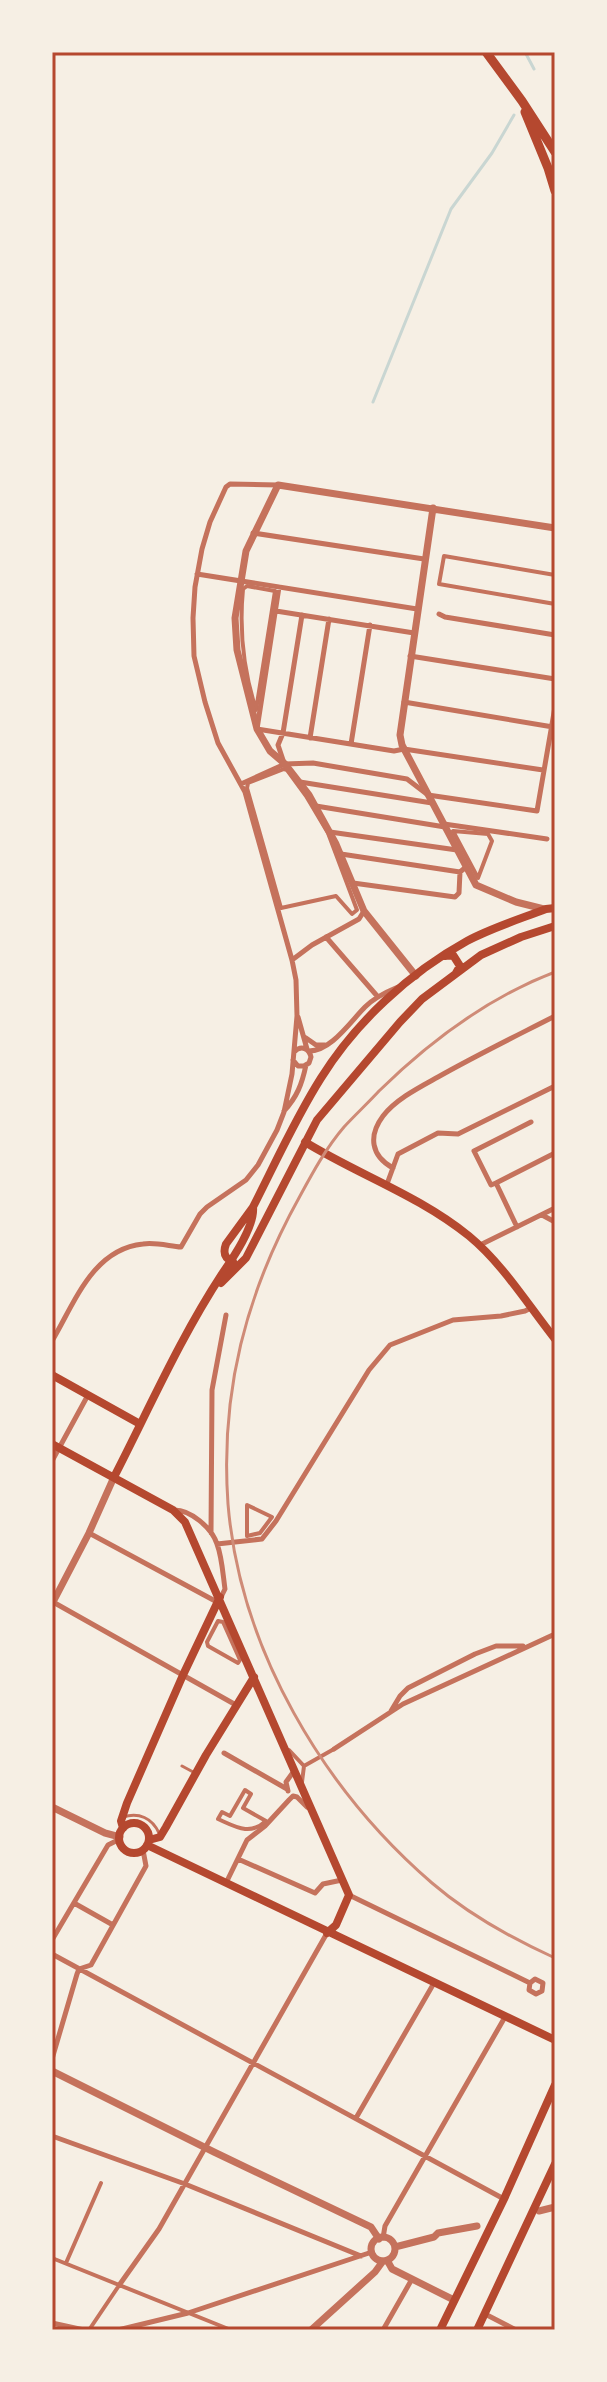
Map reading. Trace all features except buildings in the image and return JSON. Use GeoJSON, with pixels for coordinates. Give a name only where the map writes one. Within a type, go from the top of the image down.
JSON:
{"type":"FeatureCollection","features":[{"type":"Feature","properties":{"kind":"main road"},"geometry":{"type":"LineString","coordinates":[[486,52],[555,152]]}},
{"type":"Feature","properties":{"kind":"main road"},"geometry":{"type":"LineString","coordinates":[[522,101],[555,191]]}},
{"type":"Feature","properties":{"kind":"main road"},"geometry":{"type":"LineString","coordinates":[[249,1251],[241,1261],[231,1261],[223,1250],[253,1207],[323,1074],[369,1016],[416,976],[467,941],[550,908]]}},
{"type":"Feature","properties":{"kind":"main road"},"geometry":{"type":"LineString","coordinates":[[521,937],[531,922],[529,916]]}},
{"type":"Feature","properties":{"kind":"main road"},"geometry":{"type":"LineString","coordinates":[[208,1295],[244,1261],[305,1142],[327,1106],[422,999],[479,957],[521,937],[555,926]]}},
{"type":"Feature","properties":{"kind":"main road"},"geometry":{"type":"LineString","coordinates":[[467,941],[464,947],[468,956],[479,957]]}},
{"type":"Feature","properties":{"kind":"main road"},"geometry":{"type":"LineString","coordinates":[[445,956],[453,955],[456,958],[460,966],[456,974]]}},
{"type":"Feature","properties":{"kind":"main road"},"geometry":{"type":"LineString","coordinates":[[305,1142],[418,1201],[479,1245],[555,1339]]}},
{"type":"Feature","properties":{"kind":"main road"},"geometry":{"type":"LineString","coordinates":[[114,1477],[208,1295],[231,1261]]}},
{"type":"Feature","properties":{"kind":"main road"},"geometry":{"type":"LineString","coordinates":[[52,1375],[140,1424]]}},
{"type":"Feature","properties":{"kind":"main road"},"geometry":{"type":"LineString","coordinates":[[56,1446],[173,1510],[185,1522],[349,1895],[336,1925],[327,1933]]}},
{"type":"Feature","properties":{"kind":"main road"},"geometry":{"type":"LineString","coordinates":[[219,1600],[121,1818],[121,1835],[127,1851],[135,1853],[160,1837],[254,1677]]}},
{"type":"Feature","properties":{"kind":"main road"},"geometry":{"type":"LineString","coordinates":[[121,1835],[131,1823],[140,1824],[147,1831],[147,1845]]}},
{"type":"Feature","properties":{"kind":"main road"},"geometry":{"type":"LineString","coordinates":[[147,1845],[555,2040]]}},
{"type":"Feature","properties":{"kind":"main road"},"geometry":{"type":"LineString","coordinates":[[440,2330],[555,2085]]}},
{"type":"Feature","properties":{"kind":"main road"},"geometry":{"type":"LineString","coordinates":[[540,2119],[555,2099]]}},
{"type":"Feature","properties":{"kind":"main road"},"geometry":{"type":"LineString","coordinates":[[477,2330],[555,2164]]}},
{"type":"Feature","properties":{"kind":"street"},"geometry":{"type":"LineString","coordinates":[[284,1112],[294,1052],[296,980],[241,784],[218,743],[194,656],[197,574],[210,522],[226,487],[230,484],[278,485],[554,529]]}},
{"type":"Feature","properties":{"kind":"street"},"geometry":{"type":"LineString","coordinates":[[278,485],[246,551],[235,618],[237,650],[257,729],[270,751],[299,782],[315,806],[341,854],[364,911],[416,976]]}},
{"type":"Feature","properties":{"kind":"street"},"geometry":{"type":"LineString","coordinates":[[315,806],[447,827],[488,834],[492,841],[478,878],[459,842],[447,827],[430,799],[400,735],[433,508]]}},
{"type":"Feature","properties":{"kind":"street"},"geometry":{"type":"LineString","coordinates":[[253,533],[424,559]]}},
{"type":"Feature","properties":{"kind":"street"},"geometry":{"type":"LineString","coordinates":[[555,575],[444,556],[439,584],[555,604]]}},
{"type":"Feature","properties":{"kind":"street"},"geometry":{"type":"LineString","coordinates":[[197,574],[417,609]]}},
{"type":"Feature","properties":{"kind":"street"},"geometry":{"type":"LineString","coordinates":[[247,586],[277,589],[265,650],[256,710],[241,641],[243,589],[247,586]]}},
{"type":"Feature","properties":{"kind":"street"},"geometry":{"type":"LineString","coordinates":[[257,729],[277,589]]}},
{"type":"Feature","properties":{"kind":"street"},"geometry":{"type":"LineString","coordinates":[[276,611],[414,633]]}},
{"type":"Feature","properties":{"kind":"street"},"geometry":{"type":"LineString","coordinates":[[439,614],[555,635]]}},
{"type":"Feature","properties":{"kind":"street"},"geometry":{"type":"LineString","coordinates":[[285,767],[248,783],[247,788],[281,908],[336,896],[352,914],[357,910],[328,833],[285,767],[278,745],[283,733],[302,615]]}},
{"type":"Feature","properties":{"kind":"street"},"geometry":{"type":"LineString","coordinates":[[310,738],[329,619]]}},
{"type":"Feature","properties":{"kind":"street"},"geometry":{"type":"LineString","coordinates":[[351,744],[370,625]]}},
{"type":"Feature","properties":{"kind":"street"},"geometry":{"type":"LineString","coordinates":[[410,656],[555,679]]}},
{"type":"Feature","properties":{"kind":"street"},"geometry":{"type":"LineString","coordinates":[[404,702],[553,727]]}},
{"type":"Feature","properties":{"kind":"street"},"geometry":{"type":"LineString","coordinates":[[299,782],[398,798],[537,811],[555,707]]}},
{"type":"Feature","properties":{"kind":"street"},"geometry":{"type":"LineString","coordinates":[[257,729],[543,770]]}},
{"type":"Feature","properties":{"kind":"street"},"geometry":{"type":"LineString","coordinates":[[241,784],[285,767],[313,763],[407,779],[430,799]]}},
{"type":"Feature","properties":{"kind":"street"},"geometry":{"type":"LineString","coordinates":[[447,827],[547,839]]}},
{"type":"Feature","properties":{"kind":"street"},"geometry":{"type":"LineString","coordinates":[[447,827],[463,870],[476,885],[516,902],[524,907],[529,916]]}},
{"type":"Feature","properties":{"kind":"street"},"geometry":{"type":"LineString","coordinates":[[330,832],[457,850]]}},
{"type":"Feature","properties":{"kind":"street"},"geometry":{"type":"LineString","coordinates":[[341,854],[463,870]]}},
{"type":"Feature","properties":{"kind":"street"},"geometry":{"type":"LineString","coordinates":[[352,883],[455,897],[459,893],[463,870]]}},
{"type":"Feature","properties":{"kind":"street"},"geometry":{"type":"LineString","coordinates":[[516,902],[550,908]]}},
{"type":"Feature","properties":{"kind":"street"},"geometry":{"type":"LineString","coordinates":[[292,960],[359,919],[364,911]]}},
{"type":"Feature","properties":{"kind":"street"},"geometry":{"type":"LineString","coordinates":[[326,937],[378,997]]}},
{"type":"Feature","properties":{"kind":"street"},"geometry":{"type":"LineString","coordinates":[[294,1052],[299,1048],[317,1051],[378,997],[407,984]]}},
{"type":"Feature","properties":{"kind":"street"},"geometry":{"type":"LineString","coordinates":[[52,1341],[98,1264],[115,1251],[147,1243],[181,1247],[200,1214],[246,1180],[258,1165],[284,1112],[298,1093],[311,1057],[297,1016]]}},
{"type":"Feature","properties":{"kind":"street"},"geometry":{"type":"LineString","coordinates":[[393,1168],[382,1162],[373,1146],[374,1132],[384,1115],[423,1085],[555,1016]]}},
{"type":"Feature","properties":{"kind":"street"},"geometry":{"type":"LineString","coordinates":[[305,1037],[316,1045],[326,1045]]}},
{"type":"Feature","properties":{"kind":"street"},"geometry":{"type":"LineString","coordinates":[[293,1059],[298,1066],[306,1065]]}},
{"type":"Feature","properties":{"kind":"street"},"geometry":{"type":"LineString","coordinates":[[387,1184],[398,1154],[438,1133],[458,1134],[555,1086]]}},
{"type":"Feature","properties":{"kind":"street"},"geometry":{"type":"LineString","coordinates":[[531,1122],[474,1151],[491,1185],[555,1153]]}},
{"type":"Feature","properties":{"kind":"street"},"geometry":{"type":"LineString","coordinates":[[496,1183],[517,1227]]}},
{"type":"Feature","properties":{"kind":"street"},"geometry":{"type":"LineString","coordinates":[[479,1245],[555,1208]]}},
{"type":"Feature","properties":{"kind":"street"},"geometry":{"type":"LineString","coordinates":[[542,1215],[555,1222]]}},
{"type":"Feature","properties":{"kind":"street"},"geometry":{"type":"LineString","coordinates":[[217,1544],[262,1539],[369,1370],[390,1345],[453,1320],[501,1316],[531,1308]]}},
{"type":"Feature","properties":{"kind":"street"},"geometry":{"type":"LineString","coordinates":[[211,1533],[212,1390],[226,1315]]}},
{"type":"Feature","properties":{"kind":"street"},"geometry":{"type":"LineString","coordinates":[[52,1461],[56,1446],[88,1395]]}},
{"type":"Feature","properties":{"kind":"street"},"geometry":{"type":"LineString","coordinates":[[114,1477],[89,1533],[52,1602],[237,1705]]}},
{"type":"Feature","properties":{"kind":"street"},"geometry":{"type":"LineString","coordinates":[[247,1505],[272,1517],[260,1533],[247,1536],[247,1505]]}},
{"type":"Feature","properties":{"kind":"street"},"geometry":{"type":"LineString","coordinates":[[89,1533],[219,1600],[225,1589],[217,1544],[211,1533],[189,1513],[181,1509],[173,1510]]}},
{"type":"Feature","properties":{"kind":"street"},"geometry":{"type":"LineString","coordinates":[[185,1522],[197,1520]]}},
{"type":"Feature","properties":{"kind":"street"},"geometry":{"type":"LineString","coordinates":[[218,1621],[223,1622],[240,1660],[238,1663],[208,1646],[207,1642],[218,1621]]}},
{"type":"Feature","properties":{"kind":"street"},"geometry":{"type":"LineString","coordinates":[[304,1766],[403,1704],[555,1634]]}},
{"type":"Feature","properties":{"kind":"street"},"geometry":{"type":"LineString","coordinates":[[388,1715],[408,1688],[475,1654],[496,1646],[517,1647],[537,1642]]}},
{"type":"Feature","properties":{"kind":"street"},"geometry":{"type":"LineString","coordinates":[[281,1742],[304,1766]]}},
{"type":"Feature","properties":{"kind":"street"},"geometry":{"type":"LineString","coordinates":[[224,1753],[287,1789]]}},
{"type":"Feature","properties":{"kind":"street"},"geometry":{"type":"LineString","coordinates":[[301,1788],[304,1766]]}},
{"type":"Feature","properties":{"kind":"street"},"geometry":{"type":"LineString","coordinates":[[289,1800],[286,1782],[294,1771]]}},
{"type":"Feature","properties":{"kind":"street"},"geometry":{"type":"LineString","coordinates":[[245,1790],[251,1794],[243,1808],[266,1821],[246,1830],[218,1819],[222,1812],[230,1816],[245,1790]]}},
{"type":"Feature","properties":{"kind":"street"},"geometry":{"type":"LineString","coordinates":[[226,1883],[247,1840],[293,1796],[313,1815]]}},
{"type":"Feature","properties":{"kind":"street"},"geometry":{"type":"LineString","coordinates":[[52,1807],[105,1833],[121,1835]]}},
{"type":"Feature","properties":{"kind":"street"},"geometry":{"type":"LineString","coordinates":[[52,1940],[108,1845],[121,1835]]}},
{"type":"Feature","properties":{"kind":"street"},"geometry":{"type":"LineString","coordinates":[[79,1969],[91,1965],[146,1866],[147,1845]]}},
{"type":"Feature","properties":{"kind":"street"},"geometry":{"type":"LineString","coordinates":[[238,1859],[315,1893],[323,1884],[343,1880]]}},
{"type":"Feature","properties":{"kind":"street"},"geometry":{"type":"LineString","coordinates":[[349,1895],[530,1983]]}},
{"type":"Feature","properties":{"kind":"street"},"geometry":{"type":"LineString","coordinates":[[74,1903],[113,1925]]}},
{"type":"Feature","properties":{"kind":"street"},"geometry":{"type":"LineString","coordinates":[[52,2323],[86,2330],[159,2229],[327,1933]]}},
{"type":"Feature","properties":{"kind":"street"},"geometry":{"type":"LineString","coordinates":[[52,1954],[504,2199]]}},
{"type":"Feature","properties":{"kind":"street"},"geometry":{"type":"LineString","coordinates":[[52,2059],[79,1969]]}},
{"type":"Feature","properties":{"kind":"street"},"geometry":{"type":"LineString","coordinates":[[356,2118],[434,1983]]}},
{"type":"Feature","properties":{"kind":"street"},"geometry":{"type":"LineString","coordinates":[[454,2300],[392,2269],[385,2261],[376,2259],[372,2252],[373,2244],[381,2238],[505,2017]]}},
{"type":"Feature","properties":{"kind":"street"},"geometry":{"type":"LineString","coordinates":[[52,2071],[371,2227],[381,2238],[391,2241],[395,2247],[393,2256],[311,2330]]}},
{"type":"Feature","properties":{"kind":"street"},"geometry":{"type":"LineString","coordinates":[[52,2136],[185,2184],[361,2256]]}},
{"type":"Feature","properties":{"kind":"street"},"geometry":{"type":"LineString","coordinates":[[66,2263],[101,2183]]}},
{"type":"Feature","properties":{"kind":"street"},"geometry":{"type":"LineString","coordinates":[[539,2211],[555,2207]]}},
{"type":"Feature","properties":{"kind":"street"},"geometry":{"type":"LineString","coordinates":[[395,2247],[434,2237],[438,2233],[477,2226]]}},
{"type":"Feature","properties":{"kind":"street"},"geometry":{"type":"LineString","coordinates":[[118,2330],[188,2313],[372,2252]]}},
{"type":"Feature","properties":{"kind":"street"},"geometry":{"type":"LineString","coordinates":[[52,2258],[231,2330]]}},
{"type":"Feature","properties":{"kind":"street"},"geometry":{"type":"LineString","coordinates":[[383,2330],[412,2279]]}},
{"type":"Feature","properties":{"kind":"street"},"geometry":{"type":"LineString","coordinates":[[484,2314],[516,2330]]}},
{"type":"Feature","properties":{"kind":"lane"},"geometry":{"type":"LineString","coordinates":[[182,1766],[195,1773]]}},
{"type":"Feature","properties":{"kind":"lane"},"geometry":{"type":"LineString","coordinates":[[121,1818],[135,1814],[146,1817],[154,1823],[160,1837]]}},
{"type":"Feature","properties":{"kind":"waterway"},"geometry":{"type":"LineString","coordinates":[[525,52],[534,69]]}},
{"type":"Feature","properties":{"kind":"waterway"},"geometry":{"type":"LineString","coordinates":[[373,402],[451,209],[492,153],[514,115]]}},
{"type":"Feature","properties":{"kind":"railway"},"geometry":{"type":"LineString","coordinates":[[555,972],[507,994],[439,1038],[379,1091],[344,1127],[326,1152],[281,1232],[251,1307],[233,1383],[227,1463],[228,1504],[236,1558],[250,1611],[269,1663],[294,1713],[323,1760],[356,1805],[392,1846],[432,1883],[491,1925],[555,1958]]}}]}
